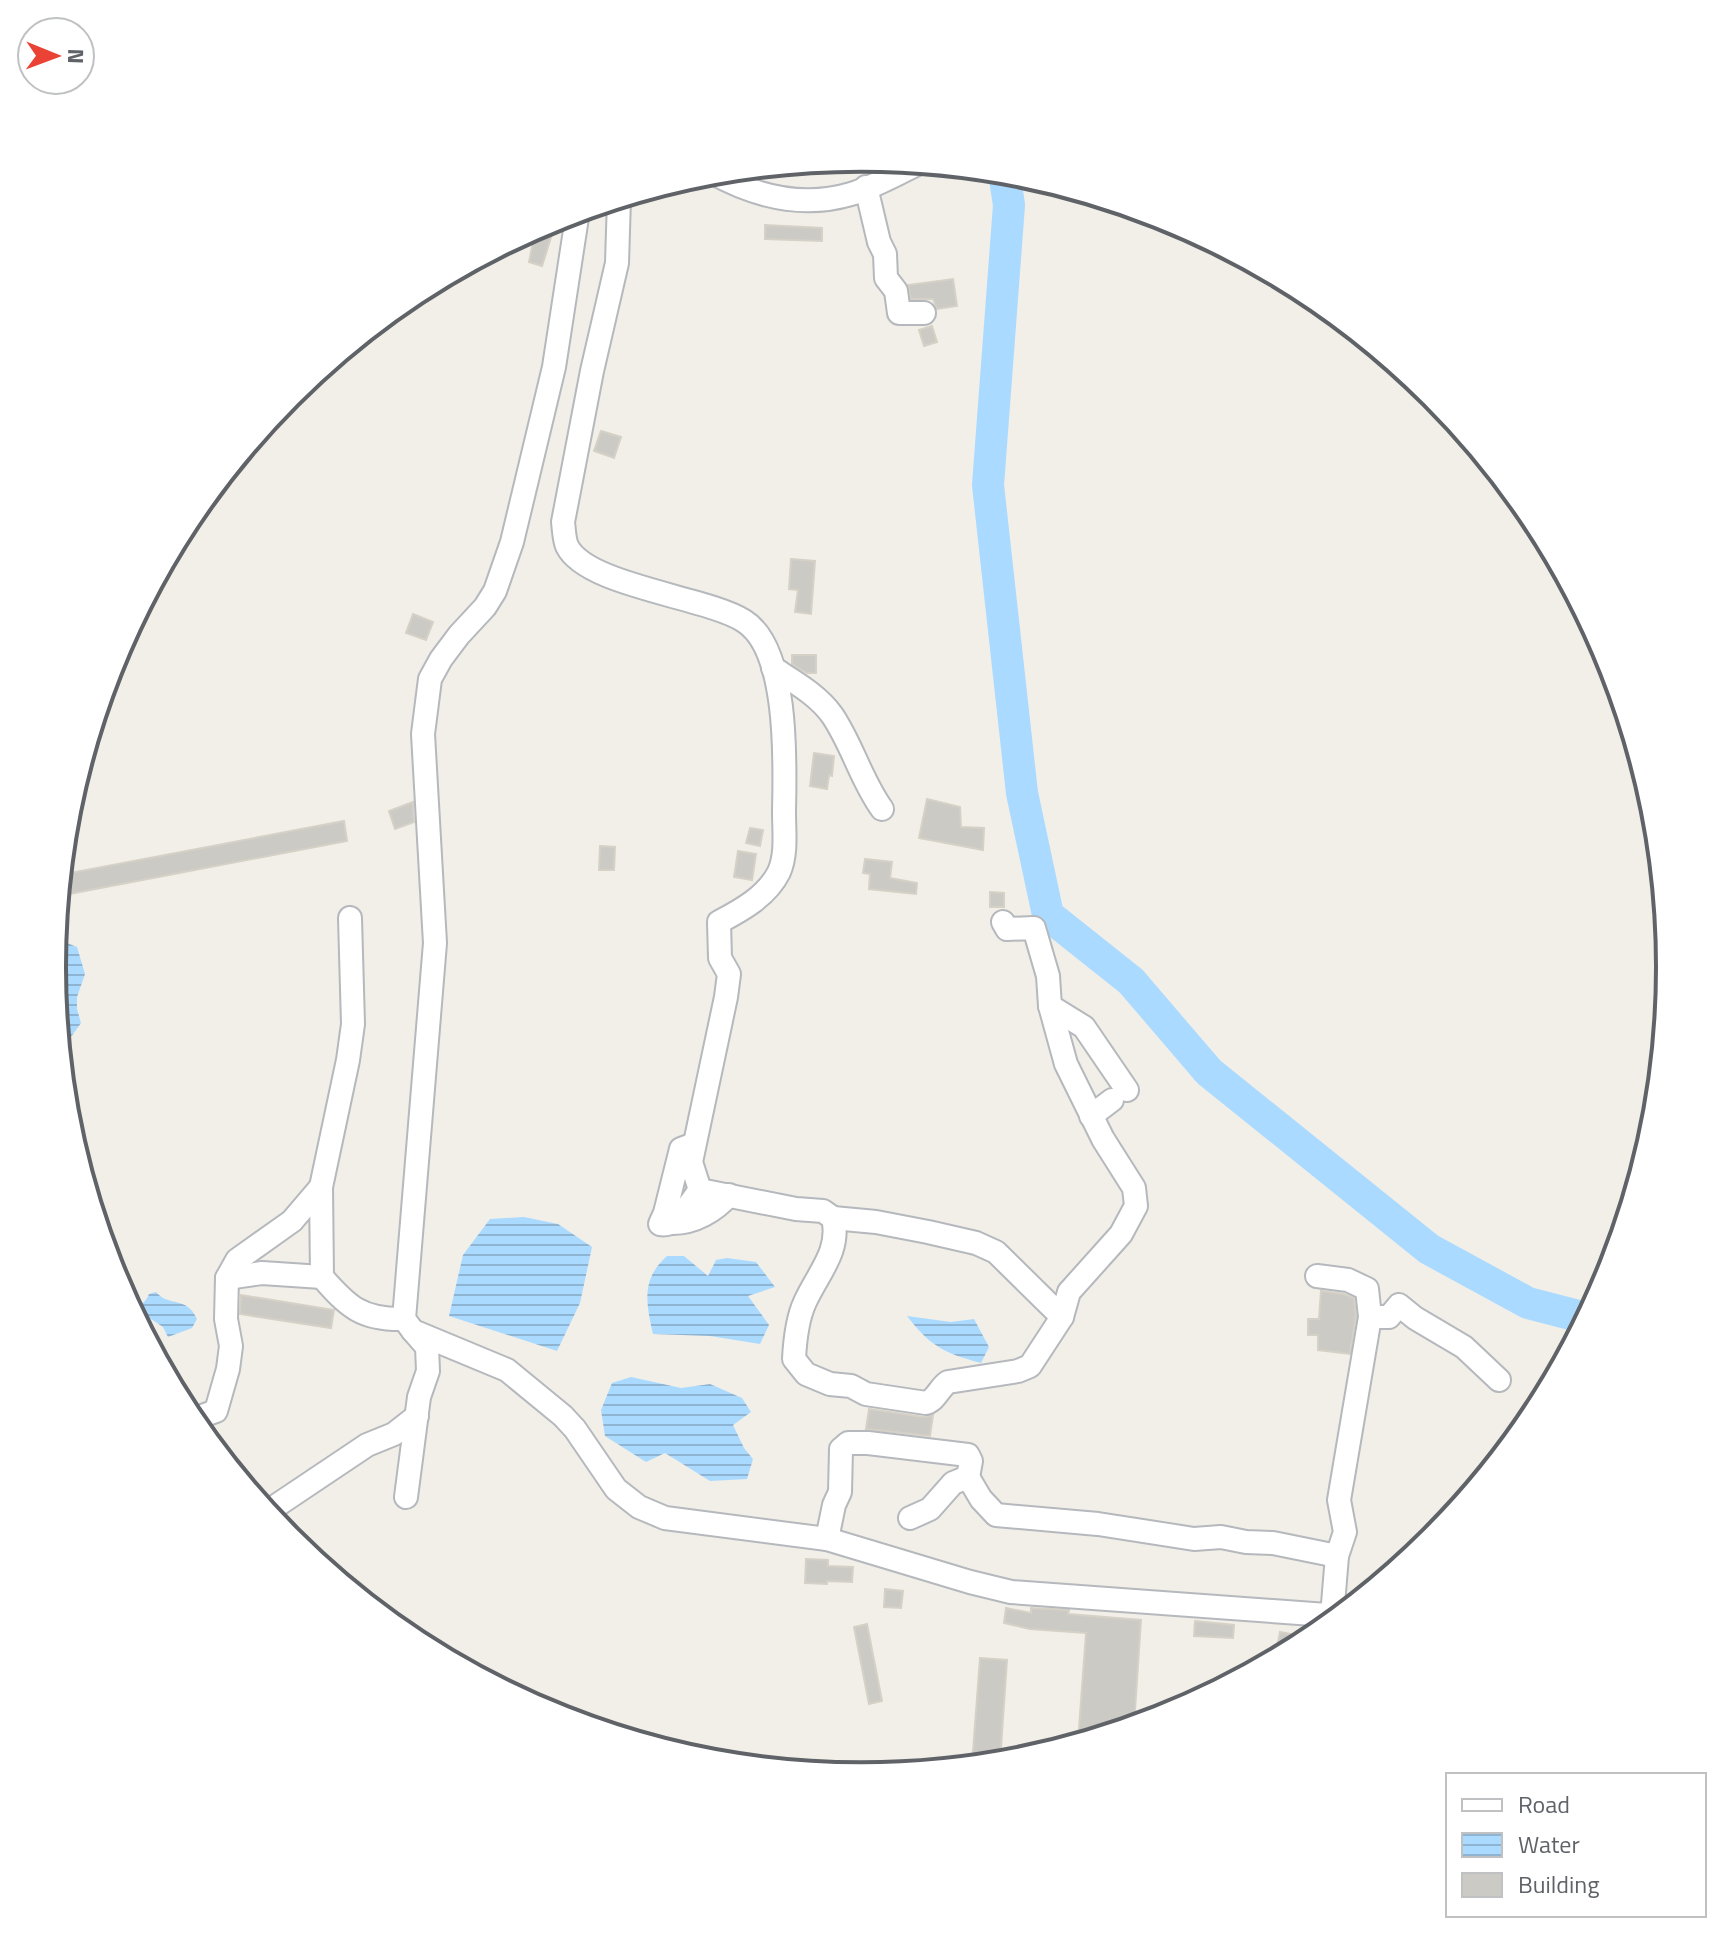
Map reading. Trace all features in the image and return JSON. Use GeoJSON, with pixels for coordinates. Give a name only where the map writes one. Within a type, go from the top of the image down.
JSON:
{"type":"FeatureCollection","features":[{"type":"Feature","properties":{"kind":"street"},"geometry":{"type":"LineString","coordinates":[[732,182],[751,192],[784,199],[830,198],[898,173]]}},
{"type":"Feature","properties":{"kind":"street"},"geometry":{"type":"LineString","coordinates":[[866,187],[877,235],[885,254],[886,278],[896,291],[899,313],[924,313]]}},
{"type":"Feature","properties":{"kind":"street"},"geometry":{"type":"LineString","coordinates":[[619,210],[617,263],[592,371],[563,522],[568,546],[582,563],[628,583],[742,620],[760,634],[773,668],[782,730],[786,781],[784,853],[779,872],[748,907],[719,922],[720,958],[729,974],[691,1162],[700,1190]]}},
{"type":"Feature","properties":{"kind":"street"},"geometry":{"type":"LineString","coordinates":[[406,1497],[419,1397],[428,1371],[427,1347],[408,1325],[435,943],[423,734],[430,679],[441,659],[495,591],[512,542],[554,367],[576,225]]}},
{"type":"Feature","properties":{"kind":"street"},"geometry":{"type":"LineString","coordinates":[[773,668],[832,715],[868,790],[882,809]]}},
{"type":"Feature","properties":{"kind":"street"},"geometry":{"type":"LineString","coordinates":[[322,1277],[321,1187],[353,1024],[350,918]]}},
{"type":"Feature","properties":{"kind":"street"},"geometry":{"type":"LineString","coordinates":[[833,1218],[835,1242],[805,1302],[795,1341],[794,1359],[806,1374],[830,1384],[851,1386],[866,1394],[926,1403],[948,1382],[1018,1371],[1030,1366],[1062,1317],[1069,1292],[1121,1234],[1136,1206],[1134,1188],[1091,1116],[1066,1064],[1050,1006],[1048,976],[1034,928],[1007,929],[1003,922]]}},
{"type":"Feature","properties":{"kind":"street"},"geometry":{"type":"LineString","coordinates":[[1050,1006],[1084,1027],[1120,1095],[1091,1116]]}},
{"type":"Feature","properties":{"kind":"street"},"geometry":{"type":"LineString","coordinates":[[694,1145],[681,1149],[660,1224],[666,1226],[695,1219],[729,1195]]}},
{"type":"Feature","properties":{"kind":"street"},"geometry":{"type":"LineString","coordinates":[[205,1415],[216,1411],[228,1369],[231,1346],[226,1319],[227,1278],[237,1260],[292,1221],[321,1187]]}},
{"type":"Feature","properties":{"kind":"street"},"geometry":{"type":"LineString","coordinates":[[700,1190],[796,1209],[823,1211],[833,1218],[876,1222],[976,1243],[996,1252],[1062,1317]]}},
{"type":"Feature","properties":{"kind":"street"},"geometry":{"type":"LineString","coordinates":[[673,1223],[700,1190]]}},
{"type":"Feature","properties":{"kind":"street"},"geometry":{"type":"LineString","coordinates":[[227,1278],[262,1273],[322,1277],[353,1309],[408,1325],[507,1370],[575,1429],[616,1489],[639,1507],[665,1518],[827,1539],[1011,1592],[1314,1620]]}},
{"type":"Feature","properties":{"kind":"street"},"geometry":{"type":"LineString","coordinates":[[1317,1276],[1348,1280],[1367,1289],[1370,1317],[1339,1500],[1345,1532],[1337,1556],[1332,1607]]}},
{"type":"Feature","properties":{"kind":"street"},"geometry":{"type":"LineString","coordinates":[[1044,1300],[1046,1340]]}},
{"type":"Feature","properties":{"kind":"street"},"geometry":{"type":"LineString","coordinates":[[1370,1317],[1389,1317],[1399,1305],[1464,1347],[1499,1380]]}},
{"type":"Feature","properties":{"kind":"street"},"geometry":{"type":"LineString","coordinates":[[277,1505],[367,1445],[394,1434],[417,1416]]}},
{"type":"Feature","properties":{"kind":"street"},"geometry":{"type":"LineString","coordinates":[[827,1539],[840,1492],[841,1449],[848,1443],[893,1444],[968,1455],[971,1461],[968,1477],[981,1499],[996,1515],[1098,1524],[1194,1539],[1221,1537],[1273,1543],[1337,1556]]}},
{"type":"Feature","properties":{"kind":"street"},"geometry":{"type":"LineString","coordinates":[[910,1518],[930,1509],[953,1483],[968,1477]]}},
{"type":"Feature","properties":{"kind":"water"},"geometry":{"type":"Polygon","coordinates":[[[67,943],[77,947],[85,974],[77,997],[81,1023],[71,1037],[67,943]]]}},
{"type":"Feature","properties":{"kind":"water"},"geometry":{"type":"Polygon","coordinates":[[[524,1217],[558,1224],[592,1247],[580,1303],[557,1351],[449,1316],[463,1255],[490,1219],[524,1217]]]}},
{"type":"Feature","properties":{"kind":"water"},"geometry":{"type":"Polygon","coordinates":[[[667,1256],[684,1256],[708,1276],[716,1260],[727,1258],[756,1262],[775,1287],[748,1296],[769,1325],[760,1344],[710,1336],[653,1334],[647,1302],[649,1283],[667,1256]]]}},
{"type":"Feature","properties":{"kind":"water"},"geometry":{"type":"Polygon","coordinates":[[[156,1292],[167,1300],[188,1307],[197,1319],[192,1328],[168,1337],[163,1327],[147,1317],[142,1304],[149,1294],[156,1292]]]}},
{"type":"Feature","properties":{"kind":"water"},"geometry":{"type":"Polygon","coordinates":[[[907,1316],[951,1322],[974,1319],[989,1347],[981,1363],[939,1347],[923,1335],[907,1316]]]}},
{"type":"Feature","properties":{"kind":"water"},"geometry":{"type":"Polygon","coordinates":[[[631,1377],[681,1388],[710,1384],[742,1398],[751,1412],[733,1425],[753,1459],[747,1479],[710,1481],[665,1453],[646,1462],[605,1436],[601,1410],[612,1383],[631,1377]]]}},
{"type":"Feature","properties":{"kind":"building"},"geometry":{"type":"Polygon","coordinates":[[[765,225],[822,228],[822,241],[765,239],[765,225]]]}},
{"type":"Feature","properties":{"kind":"building"},"geometry":{"type":"Polygon","coordinates":[[[552,234],[542,266],[529,262],[533,242],[552,234]]]}},
{"type":"Feature","properties":{"kind":"building"},"geometry":{"type":"Polygon","coordinates":[[[953,279],[957,306],[937,309],[933,299],[911,299],[908,285],[953,279]]]}},
{"type":"Feature","properties":{"kind":"building"},"geometry":{"type":"Polygon","coordinates":[[[932,326],[937,342],[924,346],[919,330],[932,326]]]}},
{"type":"Feature","properties":{"kind":"building"},"geometry":{"type":"Polygon","coordinates":[[[601,431],[621,437],[614,458],[594,451],[601,431]]]}},
{"type":"Feature","properties":{"kind":"building"},"geometry":{"type":"Polygon","coordinates":[[[791,559],[815,561],[811,614],[795,612],[798,590],[789,589],[791,559]]]}},
{"type":"Feature","properties":{"kind":"building"},"geometry":{"type":"Polygon","coordinates":[[[413,614],[433,622],[426,640],[406,633],[413,614]]]}},
{"type":"Feature","properties":{"kind":"building"},"geometry":{"type":"Polygon","coordinates":[[[792,655],[816,655],[816,673],[807,673],[792,664],[792,655]]]}},
{"type":"Feature","properties":{"kind":"building"},"geometry":{"type":"Polygon","coordinates":[[[814,753],[834,756],[827,789],[810,786],[814,753]]]}},
{"type":"Feature","properties":{"kind":"building"},"geometry":{"type":"Polygon","coordinates":[[[927,799],[960,807],[961,827],[984,828],[983,850],[919,838],[927,799]]]}},
{"type":"Feature","properties":{"kind":"building"},"geometry":{"type":"Polygon","coordinates":[[[413,802],[414,822],[395,829],[389,811],[413,802]]]}},
{"type":"Feature","properties":{"kind":"building"},"geometry":{"type":"Polygon","coordinates":[[[344,821],[347,841],[70,894],[72,873],[344,821]]]}},
{"type":"Feature","properties":{"kind":"building"},"geometry":{"type":"Polygon","coordinates":[[[750,828],[763,830],[760,846],[746,843],[750,828]]]}},
{"type":"Feature","properties":{"kind":"building"},"geometry":{"type":"Polygon","coordinates":[[[600,846],[615,847],[614,870],[599,870],[600,846]]]}},
{"type":"Feature","properties":{"kind":"building"},"geometry":{"type":"Polygon","coordinates":[[[738,851],[756,854],[752,880],[734,877],[738,851]]]}},
{"type":"Feature","properties":{"kind":"building"},"geometry":{"type":"Polygon","coordinates":[[[865,859],[892,862],[890,878],[917,883],[916,894],[869,889],[870,874],[863,873],[865,859]]]}},
{"type":"Feature","properties":{"kind":"building"},"geometry":{"type":"Polygon","coordinates":[[[990,892],[1004,893],[1004,907],[990,907],[990,892]]]}},
{"type":"Feature","properties":{"kind":"building"},"geometry":{"type":"Polygon","coordinates":[[[1321,1291],[1354,1298],[1356,1316],[1350,1354],[1318,1350],[1318,1335],[1308,1335],[1308,1319],[1319,1319],[1321,1291]]]}},
{"type":"Feature","properties":{"kind":"building"},"geometry":{"type":"Polygon","coordinates":[[[241,1295],[334,1310],[331,1328],[240,1314],[241,1295]]]}},
{"type":"Feature","properties":{"kind":"building"},"geometry":{"type":"Polygon","coordinates":[[[869,1409],[924,1417],[933,1415],[930,1436],[866,1429],[869,1409]]]}},
{"type":"Feature","properties":{"kind":"building"},"geometry":{"type":"Polygon","coordinates":[[[806,1559],[828,1560],[828,1566],[853,1567],[852,1582],[805,1583],[806,1559]]]}},
{"type":"Feature","properties":{"kind":"building"},"geometry":{"type":"Polygon","coordinates":[[[885,1589],[903,1591],[901,1608],[884,1607],[885,1589]]]}},
{"type":"Feature","properties":{"kind":"building"},"geometry":{"type":"Polygon","coordinates":[[[1006,1608],[1031,1613],[1031,1608],[1069,1610],[1068,1614],[1141,1620],[1135,1712],[1079,1730],[1086,1633],[1030,1629],[1004,1623],[1006,1608]]]}},
{"type":"Feature","properties":{"kind":"building"},"geometry":{"type":"Polygon","coordinates":[[[1195,1621],[1234,1625],[1233,1638],[1194,1636],[1195,1621]]]}},
{"type":"Feature","properties":{"kind":"building"},"geometry":{"type":"Polygon","coordinates":[[[867,1624],[882,1701],[869,1704],[854,1627],[867,1624]]]}},
{"type":"Feature","properties":{"kind":"building"},"geometry":{"type":"Polygon","coordinates":[[[1280,1632],[1292,1634],[1278,1643],[1280,1632]]]}},
{"type":"Feature","properties":{"kind":"building"},"geometry":{"type":"Polygon","coordinates":[[[980,1658],[1007,1660],[1001,1749],[973,1754],[980,1658]]]}},
{"type":"Feature","properties":{"kind":"waterway"},"geometry":{"type":"LineString","coordinates":[[1006,185],[1009,205],[988,485],[1022,793],[1048,915],[1131,981],[1209,1072],[1429,1249],[1528,1303],[1575,1315]]}}]}
